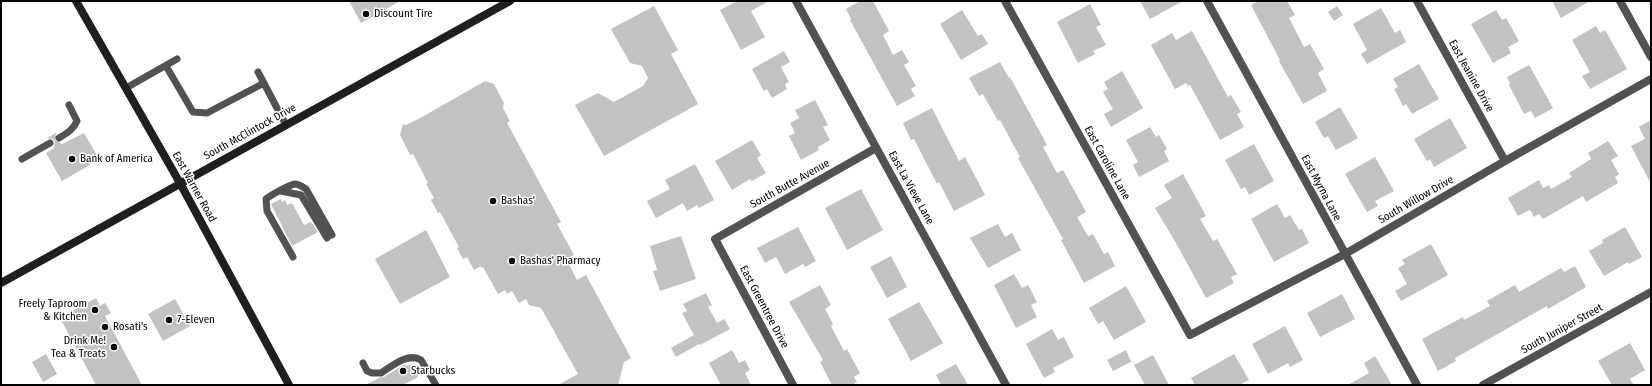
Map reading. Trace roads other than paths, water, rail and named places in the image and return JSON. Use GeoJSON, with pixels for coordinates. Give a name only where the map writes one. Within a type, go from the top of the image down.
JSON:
{"type":"FeatureCollection","features":[{"type":"Feature","properties":{"kind":"main road","name":"East Warner Road"},"geometry":{"type":"LineString","coordinates":[[76,1],[180,183],[289,385]]}},
{"type":"Feature","properties":{"kind":"main road","name":"South McClintock Drive"},"geometry":{"type":"LineString","coordinates":[[1,283],[510,1]]}},
{"type":"Feature","properties":{"kind":"street","name":"East La Vieve Lane"},"geometry":{"type":"LineString","coordinates":[[796,1],[1006,385]]}},
{"type":"Feature","properties":{"kind":"street","name":"East Caroline Lane"},"geometry":{"type":"LineString","coordinates":[[1006,1],[1190,335]]}},
{"type":"Feature","properties":{"kind":"street","name":"East Myrna Lane"},"geometry":{"type":"LineString","coordinates":[[1207,1],[1417,385]]}},
{"type":"Feature","properties":{"kind":"street","name":"East Jeanine Drive"},"geometry":{"type":"LineString","coordinates":[[1417,1],[1504,161]]}},
{"type":"Feature","properties":{"kind":"street"},"geometry":{"type":"LineString","coordinates":[[1620,1],[1651,57]]}},
{"type":"Feature","properties":{"kind":"street","name":"South Willow Drive"},"geometry":{"type":"LineString","coordinates":[[1190,335],[1345,254],[1504,161],[1651,80]]}},
{"type":"Feature","properties":{"kind":"street","name":"South Butte Avenue"},"geometry":{"type":"LineString","coordinates":[[715,239],[876,148]]}},
{"type":"Feature","properties":{"kind":"street","name":"East Greentree Drive"},"geometry":{"type":"LineString","coordinates":[[715,239],[793,385]]}},
{"type":"Feature","properties":{"kind":"street","name":"South Juniper Street"},"geometry":{"type":"LineString","coordinates":[[1483,385],[1651,292]]}},
{"type":"Feature","properties":{"kind":"lane"},"geometry":{"type":"LineString","coordinates":[[126,88],[177,59]]}},
{"type":"Feature","properties":{"kind":"lane"},"geometry":{"type":"LineString","coordinates":[[166,66],[193,112],[207,113],[264,83]]}},
{"type":"Feature","properties":{"kind":"lane"},"geometry":{"type":"LineString","coordinates":[[258,72],[286,124]]}},
{"type":"Feature","properties":{"kind":"lane"},"geometry":{"type":"LineString","coordinates":[[59,138],[74,127],[76,121],[69,105]]}},
{"type":"Feature","properties":{"kind":"lane"},"geometry":{"type":"LineString","coordinates":[[22,159],[50,143]]}},
{"type":"Feature","properties":{"kind":"lane"},"geometry":{"type":"LineString","coordinates":[[293,257],[267,211],[266,199],[281,190],[294,184],[302,186],[306,190],[330,237]]}},
{"type":"Feature","properties":{"kind":"lane"},"geometry":{"type":"LineString","coordinates":[[363,363],[367,371],[377,374],[406,358],[418,358],[421,360],[436,385]]}},
{"type":"Feature","properties":{"kind":"place","name":"Discount Tire"},"geometry":{"type":"Point","coordinates":[366,14]}},
{"type":"Feature","properties":{"kind":"place","name":"Bank of America"},"geometry":{"type":"Point","coordinates":[72,159]}},
{"type":"Feature","properties":{"kind":"place","name":"Bashas'"},"geometry":{"type":"Point","coordinates":[493,201]}},
{"type":"Feature","properties":{"kind":"place","name":"Bashas' Pharmacy"},"geometry":{"type":"Point","coordinates":[512,261]}},
{"type":"Feature","properties":{"kind":"place","name":"Freely Taproom & Kitchen"},"geometry":{"type":"Point","coordinates":[95,310]}},
{"type":"Feature","properties":{"kind":"place","name":"7-Eleven"},"geometry":{"type":"Point","coordinates":[169,320]}},
{"type":"Feature","properties":{"kind":"place","name":"Rosati's"},"geometry":{"type":"Point","coordinates":[105,327]}},
{"type":"Feature","properties":{"kind":"place","name":"Drink Me! Tea & Treats"},"geometry":{"type":"Point","coordinates":[114,347]}},
{"type":"Feature","properties":{"kind":"place","name":"Starbucks"},"geometry":{"type":"Point","coordinates":[403,371]}}]}
